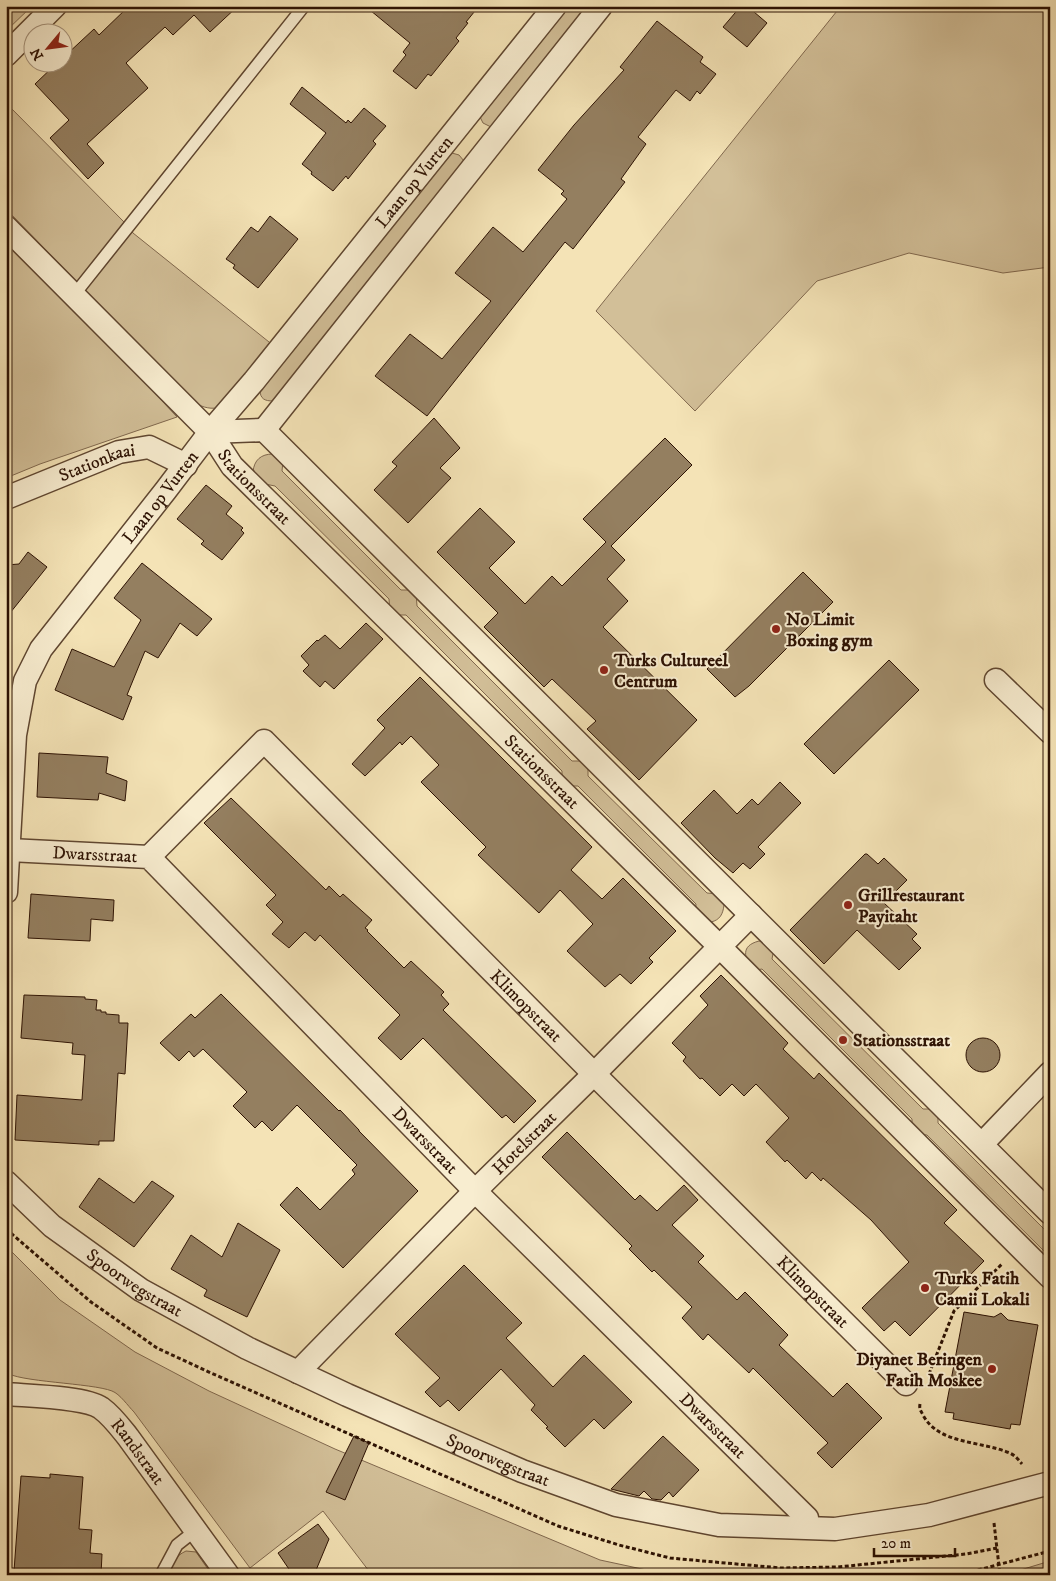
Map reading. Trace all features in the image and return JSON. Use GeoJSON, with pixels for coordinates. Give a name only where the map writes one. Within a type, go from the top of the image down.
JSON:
{"type":"FeatureCollection","features":[{"type":"Feature","properties":{"kind":"street"},"geometry":{"type":"LineString","coordinates":[[6,55],[55,6]]}},
{"type":"Feature","properties":{"kind":"street","name":"Laan op Vurten"},"geometry":{"type":"LineString","coordinates":[[6,892],[15,735],[25,681],[41,649],[210,432],[254,381],[555,6]]}},
{"type":"Feature","properties":{"kind":"street","name":"Laan op Vurten"},"geometry":{"type":"LineString","coordinates":[[264,430],[601,6]]}},
{"type":"Feature","properties":{"kind":"street","name":"Laan op Vurten"},"geometry":{"type":"LineString","coordinates":[[456,130],[484,153]]}},
{"type":"Feature","properties":{"kind":"street","name":"Stationsstraat"},"geometry":{"type":"LineString","coordinates":[[6,227],[210,432],[232,466],[719,946],[1050,1278]]}},
{"type":"Feature","properties":{"kind":"street"},"geometry":{"type":"LineString","coordinates":[[264,430],[1050,1213]]}},
{"type":"Feature","properties":{"kind":"street","name":"Stationsstraat"},"geometry":{"type":"LineString","coordinates":[[210,432],[264,430]]}},
{"type":"Feature","properties":{"kind":"street","name":"Stationkaai"},"geometry":{"type":"LineString","coordinates":[[6,498],[119,452],[149,447],[186,464]]}},
{"type":"Feature","properties":{"kind":"street"},"geometry":{"type":"LineString","coordinates":[[996,680],[1050,732]]}},
{"type":"Feature","properties":{"kind":"street","name":"Klimopstraat"},"geometry":{"type":"LineString","coordinates":[[149,857],[264,741],[594,1074],[918,1389]]}},
{"type":"Feature","properties":{"kind":"street","name":"Dwarsstraat"},"geometry":{"type":"LineString","coordinates":[[9,850],[149,857],[475,1191],[807,1518]]}},
{"type":"Feature","properties":{"kind":"street","name":"Hotelstraat"},"geometry":{"type":"LineString","coordinates":[[298,1372],[751,914]]}},
{"type":"Feature","properties":{"kind":"street"},"geometry":{"type":"LineString","coordinates":[[982,1144],[1050,1073]]}},
{"type":"Feature","properties":{"kind":"street","name":"Spoorwegstraat"},"geometry":{"type":"LineString","coordinates":[[6,1182],[52,1226],[141,1290],[247,1348],[522,1472],[616,1506],[719,1525],[835,1530],[929,1515],[1046,1484]]}},
{"type":"Feature","properties":{"kind":"street","name":"Randstraat"},"geometry":{"type":"LineString","coordinates":[[6,1394],[88,1402],[101,1408],[128,1437],[228,1575]]}},
{"type":"Feature","properties":{"kind":"lane"},"geometry":{"type":"LineString","coordinates":[[74,295],[304,6]]}},
{"type":"Feature","properties":{"kind":"lane"},"geometry":{"type":"LineString","coordinates":[[161,1575],[177,1545],[196,1530]]}},
{"type":"Feature","properties":{"kind":"path"},"geometry":{"type":"LineString","coordinates":[[1020,1247],[954,1311],[918,1389],[919,1408],[936,1430],[974,1444],[1006,1451],[1014,1455],[1046,1484]]}},
{"type":"Feature","properties":{"kind":"path"},"geometry":{"type":"LineString","coordinates":[[996,1534],[1000,1575]]}},
{"type":"Feature","properties":{"kind":"path"},"geometry":{"type":"LineString","coordinates":[[959,1575],[1050,1551]]}},
{"type":"Feature","properties":{"kind":"shaded area"},"geometry":{"type":"Polygon","coordinates":[[[6,6],[32,6],[6,31],[6,6]]]}},
{"type":"Feature","properties":{"kind":"shaded area"},"geometry":{"type":"Polygon","coordinates":[[[565,6],[592,6],[491,127],[483,123],[480,117],[565,6]]]}},
{"type":"Feature","properties":{"kind":"shaded area"},"geometry":{"type":"Polygon","coordinates":[[[841,6],[1050,6],[1050,267],[1003,273],[909,253],[817,281],[695,411],[596,311],[841,6]]]}},
{"type":"Feature","properties":{"kind":"shaded area"},"geometry":{"type":"Polygon","coordinates":[[[6,103],[133,233],[274,346],[218,408],[205,407],[193,401],[6,209],[6,103]]]}},
{"type":"Feature","properties":{"kind":"shaded area"},"geometry":{"type":"Polygon","coordinates":[[[449,154],[459,155],[464,161],[273,401],[264,399],[261,396],[260,390],[449,154]]]}},
{"type":"Feature","properties":{"kind":"shaded area"},"geometry":{"type":"Polygon","coordinates":[[[6,244],[140,377],[177,417],[40,464],[6,478],[6,244]]]}},
{"type":"Feature","properties":{"kind":"shaded area"},"geometry":{"type":"Polygon","coordinates":[[[273,454],[283,461],[282,471],[401,590],[413,590],[416,593],[417,606],[572,761],[585,761],[588,764],[588,776],[707,893],[719,894],[724,905],[719,918],[711,922],[695,915],[696,904],[578,786],[565,786],[562,783],[562,771],[406,615],[393,615],[390,613],[389,599],[275,486],[260,483],[253,472],[255,464],[259,458],[273,454]]]}},
{"type":"Feature","properties":{"kind":"shaded area"},"geometry":{"type":"Polygon","coordinates":[[[759,941],[774,948],[772,959],[923,1109],[935,1109],[938,1112],[938,1123],[1050,1235],[1050,1257],[927,1135],[912,1132],[912,1119],[762,969],[751,971],[746,957],[747,949],[753,943],[759,941]]]}},
{"type":"Feature","properties":{"kind":"shaded area"},"geometry":{"type":"Polygon","coordinates":[[[6,1246],[60,1300],[135,1352],[209,1391],[335,1449],[600,1560],[670,1575],[372,1575],[323,1511],[250,1568],[134,1412],[118,1395],[102,1388],[24,1378],[6,1372],[6,1246]]]}},
{"type":"Feature","properties":{"kind":"shaded area"},"geometry":{"type":"Polygon","coordinates":[[[186,1551],[196,1552],[212,1575],[168,1575],[174,1561],[186,1551]]]}},
{"type":"Feature","properties":{"kind":"shaded area"},"geometry":{"type":"Polygon","coordinates":[[[1050,1561],[1050,1575],[1004,1575],[1050,1561]]]}},
{"type":"Feature","properties":{"kind":"building"},"geometry":{"type":"Polygon","coordinates":[[[129,6],[238,6],[210,32],[194,15],[173,35],[165,27],[126,63],[148,88],[87,144],[104,163],[88,179],[50,138],[69,120],[35,84],[48,72],[72,72],[72,50],[94,29],[99,35],[129,6]]]}},
{"type":"Feature","properties":{"kind":"building"},"geometry":{"type":"Polygon","coordinates":[[[365,6],[479,6],[456,38],[459,41],[431,76],[428,74],[416,89],[393,71],[406,55],[403,52],[410,43],[365,6]]]}},
{"type":"Feature","properties":{"kind":"building"},"geometry":{"type":"Polygon","coordinates":[[[741,6],[747,6],[767,23],[747,47],[723,27],[741,6]]]}},
{"type":"Feature","properties":{"kind":"building"},"geometry":{"type":"Polygon","coordinates":[[[657,21],[703,57],[700,62],[716,74],[700,94],[697,91],[690,101],[676,90],[638,137],[646,144],[621,179],[625,182],[573,249],[565,242],[427,416],[375,376],[410,334],[442,359],[491,301],[455,273],[493,227],[523,252],[567,199],[561,194],[564,191],[538,170],[574,125],[624,70],[620,67],[657,21]]]}},
{"type":"Feature","properties":{"kind":"building"},"geometry":{"type":"Polygon","coordinates":[[[302,87],[346,123],[348,120],[351,123],[364,108],[386,126],[373,141],[376,144],[348,179],[346,176],[333,191],[311,174],[312,172],[302,164],[326,133],[290,104],[302,87]]]}},
{"type":"Feature","properties":{"kind":"building"},"geometry":{"type":"Polygon","coordinates":[[[270,216],[298,239],[258,288],[233,268],[235,265],[226,259],[251,227],[258,232],[270,216]]]}},
{"type":"Feature","properties":{"kind":"building"},"geometry":{"type":"Polygon","coordinates":[[[434,418],[460,448],[440,468],[451,478],[408,523],[374,490],[397,466],[392,462],[434,418]]]}},
{"type":"Feature","properties":{"kind":"building"},"geometry":{"type":"Polygon","coordinates":[[[665,438],[692,465],[611,546],[625,560],[607,579],[628,601],[603,627],[697,720],[639,780],[587,729],[596,721],[552,679],[544,687],[484,627],[498,613],[437,552],[480,508],[515,542],[489,568],[525,604],[552,576],[562,586],[606,542],[583,519],[665,438]]]}},
{"type":"Feature","properties":{"kind":"building"},"geometry":{"type":"Polygon","coordinates":[[[206,485],[232,506],[226,514],[243,528],[241,530],[244,533],[222,560],[201,544],[204,541],[177,519],[206,485]]]}},
{"type":"Feature","properties":{"kind":"building"},"geometry":{"type":"Polygon","coordinates":[[[28,552],[47,567],[6,618],[6,565],[19,564],[28,552]]]}},
{"type":"Feature","properties":{"kind":"building"},"geometry":{"type":"Polygon","coordinates":[[[142,563],[212,619],[197,636],[180,623],[158,658],[145,651],[127,695],[132,697],[123,720],[55,690],[72,649],[114,667],[141,620],[114,598],[142,563]]]}},
{"type":"Feature","properties":{"kind":"building","name":"No Limit Boxing gym"},"geometry":{"type":"Polygon","coordinates":[[[803,572],[833,602],[749,686],[735,697],[707,669],[803,572]]]}},
{"type":"Feature","properties":{"kind":"building"},"geometry":{"type":"Polygon","coordinates":[[[366,623],[383,639],[334,689],[325,681],[320,687],[303,671],[309,665],[301,656],[317,640],[325,635],[340,649],[366,623]]]}},
{"type":"Feature","properties":{"kind":"building"},"geometry":{"type":"Polygon","coordinates":[[[889,660],[919,690],[834,774],[804,744],[889,660]]]}},
{"type":"Feature","properties":{"kind":"building"},"geometry":{"type":"Polygon","coordinates":[[[420,677],[592,847],[571,870],[602,899],[623,878],[676,931],[649,958],[653,962],[631,984],[620,974],[605,987],[567,951],[593,924],[560,890],[539,913],[478,855],[486,847],[421,782],[439,765],[411,736],[402,745],[400,742],[365,776],[352,764],[385,728],[377,720],[420,677]]]}},
{"type":"Feature","properties":{"kind":"building"},"geometry":{"type":"Polygon","coordinates":[[[39,753],[108,757],[106,773],[127,781],[125,801],[99,793],[98,800],[37,797],[39,753]]]}},
{"type":"Feature","properties":{"kind":"building"},"geometry":{"type":"Polygon","coordinates":[[[780,782],[801,803],[758,847],[765,854],[750,869],[743,863],[733,873],[715,858],[681,823],[714,790],[737,814],[752,799],[758,805],[780,782]]]}},
{"type":"Feature","properties":{"kind":"building"},"geometry":{"type":"Polygon","coordinates":[[[231,798],[326,890],[329,886],[340,897],[343,894],[372,920],[365,928],[367,931],[404,968],[411,961],[444,992],[441,995],[449,1004],[443,1010],[536,1101],[514,1123],[506,1115],[502,1118],[423,1038],[401,1060],[378,1038],[400,1015],[320,935],[315,941],[305,932],[289,948],[272,934],[283,922],[266,905],[276,895],[204,823],[231,798]]]}},
{"type":"Feature","properties":{"kind":"building","name":"Grillrestaurant Payitaht"},"geometry":{"type":"Polygon","coordinates":[[[865,854],[878,864],[884,858],[907,880],[884,903],[917,934],[912,939],[921,948],[899,970],[857,930],[824,964],[790,930],[865,854]]]}},
{"type":"Feature","properties":{"kind":"building"},"geometry":{"type":"Polygon","coordinates":[[[31,894],[114,900],[113,921],[91,919],[90,941],[28,938],[31,894]]]}},
{"type":"Feature","properties":{"kind":"building"},"geometry":{"type":"Polygon","coordinates":[[[721,975],[788,1043],[783,1049],[814,1079],[819,1073],[957,1210],[944,1223],[984,1261],[910,1336],[895,1321],[884,1331],[862,1308],[909,1262],[871,1220],[823,1178],[821,1181],[812,1172],[806,1179],[787,1160],[785,1162],[766,1142],[789,1118],[756,1084],[744,1096],[732,1084],[720,1096],[683,1061],[686,1057],[672,1043],[708,1005],[700,996],[721,975]]]}},
{"type":"Feature","properties":{"kind":"building"},"geometry":{"type":"Polygon","coordinates":[[[221,994],[340,1110],[418,1191],[343,1268],[280,1205],[297,1187],[320,1210],[355,1174],[352,1170],[357,1165],[297,1105],[272,1131],[262,1121],[255,1128],[233,1106],[247,1092],[203,1049],[194,1057],[189,1051],[179,1061],[160,1043],[191,1014],[195,1018],[221,994]]]}},
{"type":"Feature","properties":{"kind":"building"},"geometry":{"type":"Polygon","coordinates":[[[24,995],[85,997],[85,999],[97,1000],[96,1010],[106,1012],[106,1014],[119,1015],[119,1023],[128,1023],[125,1074],[118,1073],[114,1141],[99,1141],[99,1145],[15,1140],[17,1095],[82,1100],[85,1055],[72,1054],[73,1043],[21,1038],[24,995]]]}},
{"type":"Feature","properties":{"kind":"building"},"geometry":{"type":"Polygon","coordinates":[[[983,1038],[990,1039],[995,1043],[999,1048],[999,1062],[995,1067],[990,1071],[983,1072],[976,1071],[971,1067],[967,1062],[966,1055],[967,1048],[971,1043],[976,1039],[983,1038]]]}},
{"type":"Feature","properties":{"kind":"building"},"geometry":{"type":"Polygon","coordinates":[[[567,1132],[635,1200],[640,1195],[657,1211],[684,1185],[698,1200],[672,1225],[704,1256],[698,1262],[737,1300],[745,1292],[788,1335],[779,1345],[833,1397],[847,1383],[882,1418],[832,1468],[817,1453],[828,1443],[753,1368],[749,1373],[708,1334],[703,1340],[682,1318],[692,1307],[629,1249],[632,1246],[542,1157],[567,1132]]]}},
{"type":"Feature","properties":{"kind":"building"},"geometry":{"type":"Polygon","coordinates":[[[99,1178],[134,1203],[152,1181],[174,1196],[134,1247],[79,1207],[99,1178]]]}},
{"type":"Feature","properties":{"kind":"building"},"geometry":{"type":"Polygon","coordinates":[[[238,1223],[280,1250],[247,1317],[204,1296],[207,1290],[171,1269],[191,1235],[222,1257],[238,1223]]]}},
{"type":"Feature","properties":{"kind":"building"},"geometry":{"type":"Polygon","coordinates":[[[464,1265],[522,1323],[506,1338],[553,1387],[584,1355],[632,1402],[604,1429],[594,1419],[565,1447],[531,1410],[535,1405],[501,1369],[459,1411],[448,1400],[440,1407],[425,1392],[440,1378],[395,1334],[464,1265]]]}},
{"type":"Feature","properties":{"kind":"building","name":"Diyanet Beringen Fatih Moskee"},"geometry":{"type":"Polygon","coordinates":[[[964,1312],[994,1317],[1001,1313],[1008,1320],[1038,1325],[1020,1425],[1011,1424],[1010,1429],[953,1419],[954,1413],[945,1412],[964,1312]]]}},
{"type":"Feature","properties":{"kind":"building"},"geometry":{"type":"Polygon","coordinates":[[[354,1436],[369,1443],[345,1500],[326,1492],[354,1436]]]}},
{"type":"Feature","properties":{"kind":"building"},"geometry":{"type":"Polygon","coordinates":[[[663,1436],[699,1470],[673,1497],[669,1492],[661,1500],[652,1499],[644,1491],[639,1496],[611,1489],[663,1436]]]}},
{"type":"Feature","properties":{"kind":"building"},"geometry":{"type":"Polygon","coordinates":[[[50,1474],[83,1477],[79,1529],[92,1530],[90,1553],[102,1554],[101,1575],[59,1575],[14,1571],[21,1476],[50,1478],[50,1474]]]}},
{"type":"Feature","properties":{"kind":"building"},"geometry":{"type":"Polygon","coordinates":[[[318,1524],[329,1539],[314,1575],[293,1575],[278,1553],[318,1524]]]}},
{"type":"Feature","properties":{"kind":"place","name":"No Limit Boxing gym"},"geometry":{"type":"Point","coordinates":[776,629]}},
{"type":"Feature","properties":{"kind":"place","name":"Turks Cultureel Centrum"},"geometry":{"type":"Point","coordinates":[604,670]}},
{"type":"Feature","properties":{"kind":"place","name":"Grillrestaurant Payitaht"},"geometry":{"type":"Point","coordinates":[848,905]}},
{"type":"Feature","properties":{"kind":"place","name":"Stationsstraat"},"geometry":{"type":"Point","coordinates":[843,1040]}},
{"type":"Feature","properties":{"kind":"place","name":"Turks Fatih Camii Lokali"},"geometry":{"type":"Point","coordinates":[925,1288]}},
{"type":"Feature","properties":{"kind":"place","name":"Diyanet Beringen Fatih Moskee"},"geometry":{"type":"Point","coordinates":[992,1369]}}]}
